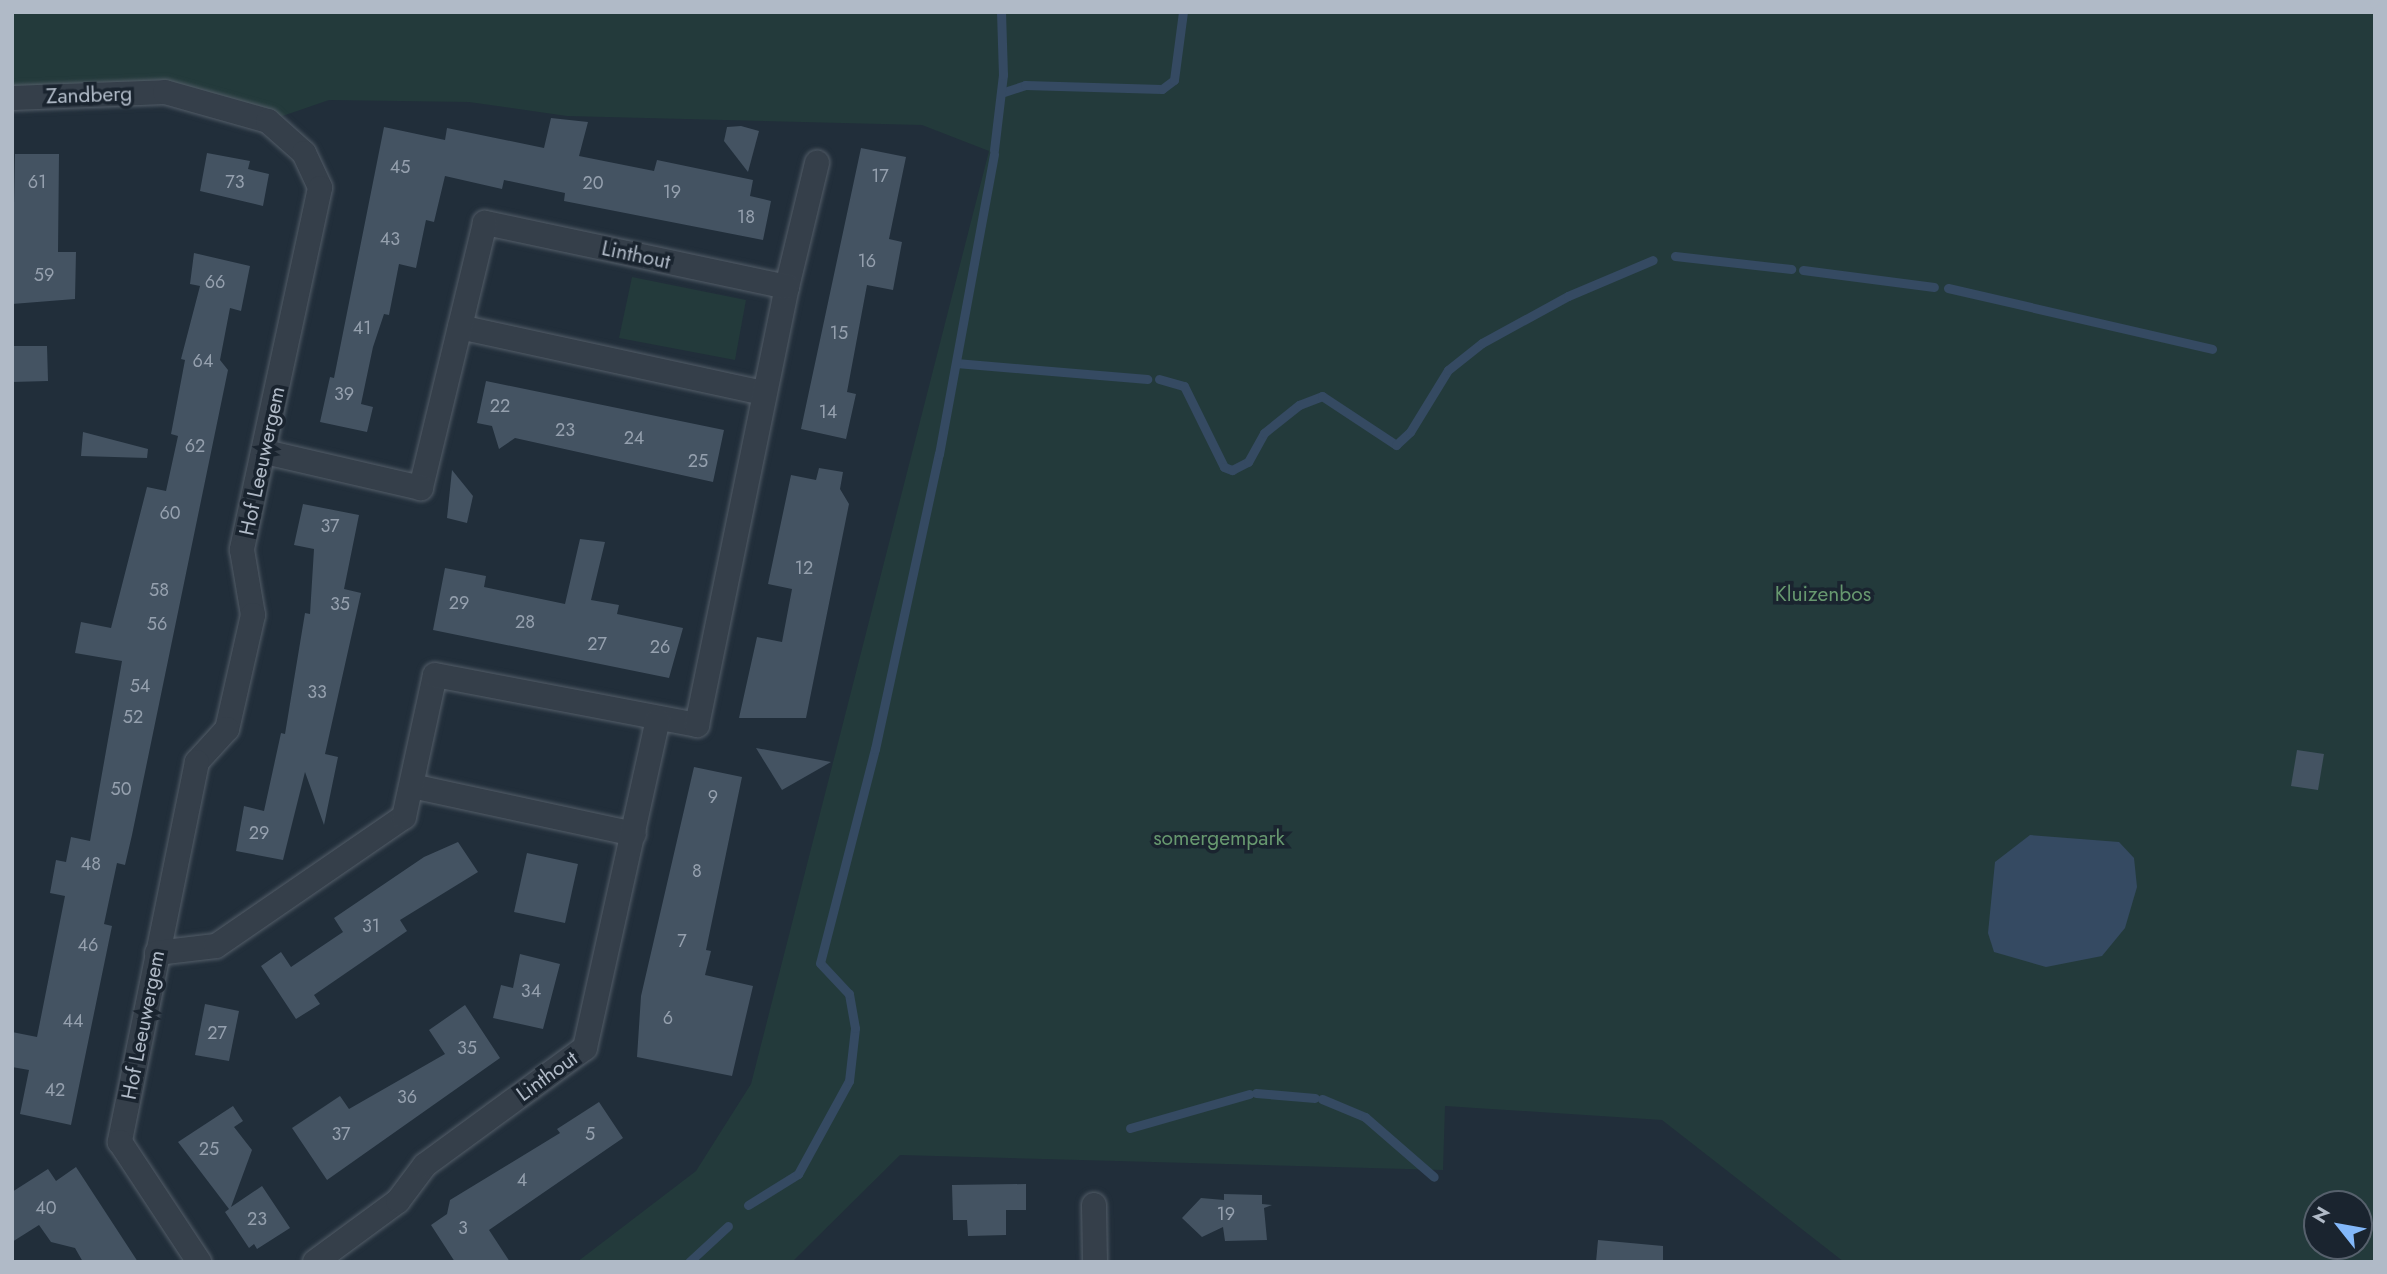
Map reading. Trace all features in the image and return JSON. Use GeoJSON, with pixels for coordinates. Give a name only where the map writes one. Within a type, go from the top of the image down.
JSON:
{"type":"FeatureCollection","features":[{"type":"Feature","properties":{"kind":"street","name":"Zandberg"},"geometry":{"type":"LineString","coordinates":[[12,97],[165,92]]}},
{"type":"Feature","properties":{"kind":"street","name":"Hof Leeuwergem"},"geometry":{"type":"LineString","coordinates":[[165,92],[268,121],[304,153],[320,188],[242,550],[253,615],[227,729],[197,762],[120,1142],[199,1262]]}},
{"type":"Feature","properties":{"kind":"street"},"geometry":{"type":"LineString","coordinates":[[157,953],[216,946],[404,817],[435,676],[658,720],[697,725],[764,393],[817,163]]}},
{"type":"Feature","properties":{"kind":"street","name":"Linthout"},"geometry":{"type":"LineString","coordinates":[[265,452],[421,488],[485,223],[787,287]]}},
{"type":"Feature","properties":{"kind":"street"},"geometry":{"type":"LineString","coordinates":[[460,327],[764,393]]}},
{"type":"Feature","properties":{"kind":"street","name":"Linthout"},"geometry":{"type":"LineString","coordinates":[[315,1262],[398,1201],[425,1166],[585,1048],[658,720]]}},
{"type":"Feature","properties":{"kind":"street"},"geometry":{"type":"LineString","coordinates":[[411,786],[634,834]]}},
{"type":"Feature","properties":{"kind":"street"},"geometry":{"type":"LineString","coordinates":[[1094,1205],[1095,1262]]}},
{"type":"Feature","properties":{"kind":"green space","name":"Kluizenbos"},"geometry":{"type":"Polygon","coordinates":[[[12,12],[2375,12],[2375,1262],[1844,1262],[1662,1120],[1445,1106],[1443,1170],[900,1155],[792,1262],[577,1262],[696,1171],[751,1084],[989,151],[922,125],[567,116],[469,102],[329,100],[268,121],[165,92],[12,97],[12,12]]]}},
{"type":"Feature","properties":{"kind":"green space"},"geometry":{"type":"Polygon","coordinates":[[[632,277],[746,300],[735,360],[619,338],[632,277]]]}},
{"type":"Feature","properties":{"kind":"water"},"geometry":{"type":"Polygon","coordinates":[[[2030,835],[2119,842],[2134,858],[2137,887],[2125,928],[2102,956],[2046,967],[1994,952],[1988,933],[1995,862],[2030,835]]]}},
{"type":"Feature","properties":{"kind":"building"},"geometry":{"type":"Polygon","coordinates":[[[551,118],[588,122],[579,156],[654,171],[657,160],[753,180],[750,196],[771,201],[763,240],[564,201],[565,193],[504,180],[502,189],[445,176],[434,222],[426,220],[416,268],[399,264],[389,315],[384,314],[373,347],[361,404],[373,407],[367,432],[320,422],[330,377],[334,378],[384,127],[445,140],[447,128],[544,148],[551,118]]]}},
{"type":"Feature","properties":{"kind":"building"},"geometry":{"type":"Polygon","coordinates":[[[741,126],[759,131],[748,172],[724,141],[727,127],[741,126]]]}},
{"type":"Feature","properties":{"kind":"building"},"geometry":{"type":"Polygon","coordinates":[[[861,148],[906,157],[889,239],[902,242],[893,290],[867,285],[847,392],[856,394],[846,439],[801,429],[861,148]]]}},
{"type":"Feature","properties":{"kind":"building"},"geometry":{"type":"Polygon","coordinates":[[[207,153],[250,161],[248,169],[269,174],[263,206],[200,191],[207,153]]]}},
{"type":"Feature","properties":{"kind":"building"},"geometry":{"type":"Polygon","coordinates":[[[15,154],[59,154],[58,252],[76,252],[75,299],[12,304],[15,154]]]}},
{"type":"Feature","properties":{"kind":"building"},"geometry":{"type":"Polygon","coordinates":[[[194,253],[250,266],[241,311],[230,308],[220,360],[228,370],[132,835],[125,865],[117,863],[104,924],[112,926],[71,1125],[20,1114],[29,1070],[12,1067],[12,1032],[37,1037],[65,896],[50,893],[56,860],[66,862],[71,837],[90,841],[122,661],[75,653],[81,622],[111,628],[147,487],[166,491],[178,436],[171,434],[185,360],[181,359],[200,286],[190,284],[194,253]]]}},
{"type":"Feature","properties":{"kind":"building"},"geometry":{"type":"Polygon","coordinates":[[[12,346],[47,346],[48,381],[12,382],[12,346]]]}},
{"type":"Feature","properties":{"kind":"building"},"geometry":{"type":"Polygon","coordinates":[[[486,381],[724,430],[713,482],[515,438],[499,449],[492,426],[477,423],[486,381]]]}},
{"type":"Feature","properties":{"kind":"building"},"geometry":{"type":"Polygon","coordinates":[[[83,432],[148,449],[147,458],[81,456],[83,432]]]}},
{"type":"Feature","properties":{"kind":"building"},"geometry":{"type":"Polygon","coordinates":[[[819,468],[843,472],[840,489],[849,504],[806,718],[739,718],[757,637],[782,642],[792,589],[768,584],[791,475],[816,480],[819,468]]]}},
{"type":"Feature","properties":{"kind":"building"},"geometry":{"type":"Polygon","coordinates":[[[452,470],[473,496],[467,523],[447,518],[452,470]]]}},
{"type":"Feature","properties":{"kind":"building"},"geometry":{"type":"Polygon","coordinates":[[[303,504],[359,515],[344,589],[361,593],[325,754],[338,757],[324,825],[305,772],[283,860],[236,851],[244,806],[264,811],[281,733],[285,734],[305,613],[310,614],[314,549],[294,545],[303,504]]]}},
{"type":"Feature","properties":{"kind":"building"},"geometry":{"type":"Polygon","coordinates":[[[580,539],[605,542],[591,600],[619,605],[617,614],[683,628],[669,678],[433,630],[445,568],[486,576],[484,587],[565,604],[580,539]]]}},
{"type":"Feature","properties":{"kind":"building"},"geometry":{"type":"Polygon","coordinates":[[[756,748],[831,762],[782,790],[756,748]]]}},
{"type":"Feature","properties":{"kind":"building"},"geometry":{"type":"Polygon","coordinates":[[[2297,750],[2324,754],[2318,790],[2291,786],[2297,750]]]}},
{"type":"Feature","properties":{"kind":"building"},"geometry":{"type":"Polygon","coordinates":[[[694,767],[742,777],[706,950],[711,951],[705,975],[753,986],[732,1076],[637,1057],[641,996],[694,767]]]}},
{"type":"Feature","properties":{"kind":"building"},"geometry":{"type":"Polygon","coordinates":[[[458,842],[478,872],[400,920],[407,931],[314,995],[320,1004],[296,1019],[261,966],[281,952],[291,967],[343,932],[334,918],[424,857],[458,842]]]}},
{"type":"Feature","properties":{"kind":"building"},"geometry":{"type":"Polygon","coordinates":[[[527,853],[578,864],[565,923],[514,912],[527,853]]]}},
{"type":"Feature","properties":{"kind":"building"},"geometry":{"type":"Polygon","coordinates":[[[520,954],[560,964],[543,1029],[493,1018],[501,985],[513,988],[520,954]]]}},
{"type":"Feature","properties":{"kind":"building"},"geometry":{"type":"Polygon","coordinates":[[[205,1004],[239,1011],[229,1061],[195,1055],[205,1004]]]}},
{"type":"Feature","properties":{"kind":"building"},"geometry":{"type":"Polygon","coordinates":[[[465,1005],[500,1058],[327,1180],[292,1128],[340,1096],[349,1109],[445,1054],[429,1030],[465,1005]]]}},
{"type":"Feature","properties":{"kind":"building"},"geometry":{"type":"Polygon","coordinates":[[[599,1102],[623,1138],[489,1230],[510,1262],[455,1262],[431,1225],[447,1214],[450,1200],[560,1133],[557,1129],[599,1102]]]}},
{"type":"Feature","properties":{"kind":"building"},"geometry":{"type":"Polygon","coordinates":[[[233,1106],[243,1121],[234,1127],[252,1150],[231,1207],[262,1186],[290,1228],[257,1249],[254,1244],[249,1248],[225,1212],[229,1209],[178,1142],[233,1106]]]}},
{"type":"Feature","properties":{"kind":"building"},"geometry":{"type":"Polygon","coordinates":[[[76,1167],[138,1262],[83,1262],[75,1248],[51,1242],[39,1225],[12,1242],[12,1192],[48,1169],[56,1181],[76,1167]]]}},
{"type":"Feature","properties":{"kind":"building"},"geometry":{"type":"Polygon","coordinates":[[[1026,1184],[1026,1210],[1006,1210],[1006,1235],[968,1236],[967,1220],[953,1220],[952,1185],[1026,1184]]]}},
{"type":"Feature","properties":{"kind":"building"},"geometry":{"type":"Polygon","coordinates":[[[1224,1194],[1262,1195],[1262,1204],[1272,1205],[1264,1208],[1267,1240],[1225,1241],[1223,1227],[1202,1237],[1182,1218],[1201,1198],[1224,1200],[1224,1194]]]}},
{"type":"Feature","properties":{"kind":"building"},"geometry":{"type":"Polygon","coordinates":[[[1598,1240],[1663,1246],[1663,1262],[1596,1262],[1598,1240]]]}},
{"type":"Feature","properties":{"kind":"waterway"},"geometry":{"type":"LineString","coordinates":[[994,150],[1003,75],[1001,12]]}},
{"type":"Feature","properties":{"kind":"waterway"},"geometry":{"type":"LineString","coordinates":[[1001,93],[1025,85],[1162,89],[1174,80],[1183,12]]}},
{"type":"Feature","properties":{"kind":"waterway"},"geometry":{"type":"LineString","coordinates":[[748,1205],[798,1174],[849,1081],[855,1028],[849,994],[820,963],[875,749],[939,454],[994,154]]}},
{"type":"Feature","properties":{"kind":"waterway"},"geometry":{"type":"LineString","coordinates":[[1675,256],[1791,269]]}},
{"type":"Feature","properties":{"kind":"waterway"},"geometry":{"type":"LineString","coordinates":[[1159,379],[1184,386],[1224,467],[1232,470],[1248,462],[1264,433],[1299,405],[1322,396],[1396,445],[1410,432],[1448,370],[1482,343],[1568,296],[1653,260]]}},
{"type":"Feature","properties":{"kind":"waterway"},"geometry":{"type":"LineString","coordinates":[[1803,270],[1934,287]]}},
{"type":"Feature","properties":{"kind":"waterway"},"geometry":{"type":"LineString","coordinates":[[1948,288],[2212,349]]}},
{"type":"Feature","properties":{"kind":"waterway"},"geometry":{"type":"LineString","coordinates":[[956,363],[1147,379]]}},
{"type":"Feature","properties":{"kind":"waterway"},"geometry":{"type":"LineString","coordinates":[[1256,1093],[1315,1098]]}},
{"type":"Feature","properties":{"kind":"waterway"},"geometry":{"type":"LineString","coordinates":[[1130,1128],[1249,1094]]}},
{"type":"Feature","properties":{"kind":"waterway"},"geometry":{"type":"LineString","coordinates":[[1322,1099],[1365,1117],[1434,1177]]}},
{"type":"Feature","properties":{"kind":"waterway"},"geometry":{"type":"LineString","coordinates":[[689,1262],[728,1226]]}},
{"type":"Feature","properties":{"kind":"park label","name":"somergempark"},"geometry":{"type":"Point","coordinates":[1219,838]}}]}
